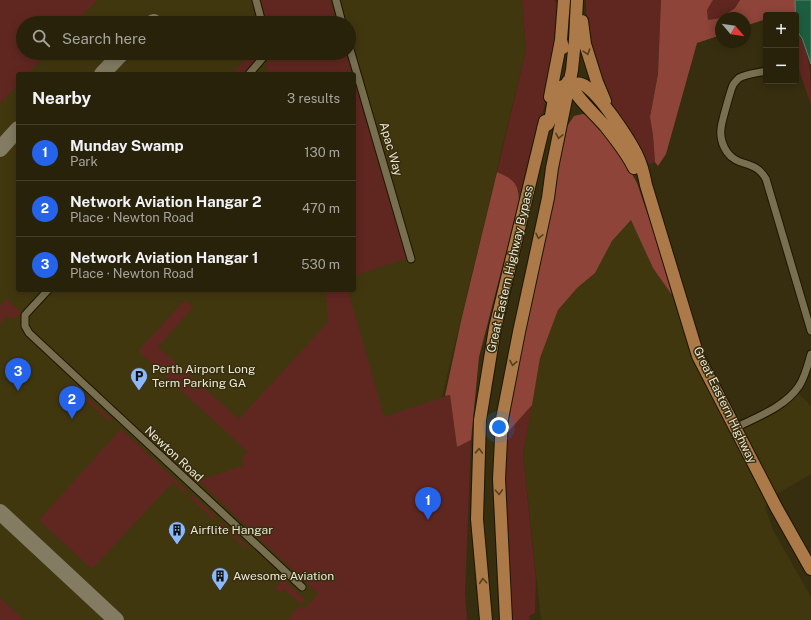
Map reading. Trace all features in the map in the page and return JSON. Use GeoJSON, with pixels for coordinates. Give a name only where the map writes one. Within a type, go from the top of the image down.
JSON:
{"type":"FeatureCollection","features":[{"type":"Feature","properties":{"kind":"highway","name":"Great Eastern Highway"},"geometry":{"type":"LineString","coordinates":[[564,0],[561,40],[564,54],[564,72],[569,84],[575,94],[606,127],[628,156],[646,185]]}},
{"type":"Feature","properties":{"kind":"highway"},"geometry":{"type":"LineString","coordinates":[[543,128],[548,123],[556,93],[559,88],[569,84],[575,40],[578,0]]}},
{"type":"Feature","properties":{"kind":"highway"},"geometry":{"type":"LineString","coordinates":[[578,0],[584,44],[597,82],[612,115]]}},
{"type":"Feature","properties":{"kind":"highway","name":"Great Eastern Highway Bypass"},"geometry":{"type":"LineString","coordinates":[[486,620],[478,519],[480,420],[495,328],[554,82],[561,40]]}},
{"type":"Feature","properties":{"kind":"highway","name":"Great Eastern Highway"},"geometry":{"type":"LineString","coordinates":[[569,84],[578,83],[584,85],[592,91],[612,115],[636,154],[643,171],[698,356],[811,569]]}},
{"type":"Feature","properties":{"kind":"highway","name":"Great Eastern Highway Bypass"},"geometry":{"type":"LineString","coordinates":[[506,620],[499,479],[502,419],[518,332],[548,198],[552,168],[569,84]]}},
{"type":"Feature","properties":{"kind":"highway"},"geometry":{"type":"LineString","coordinates":[[563,119],[572,108],[580,106],[590,110]]}},
{"type":"Feature","properties":{"kind":"street"},"geometry":{"type":"LineString","coordinates":[[256,0],[260,16]]}},
{"type":"Feature","properties":{"kind":"street"},"geometry":{"type":"LineString","coordinates":[[336,0],[340,16]]}},
{"type":"Feature","properties":{"kind":"street"},"geometry":{"type":"LineString","coordinates":[[251,72],[261,60]]}},
{"type":"Feature","properties":{"kind":"street","name":"Apac Way"},"geometry":{"type":"LineString","coordinates":[[353,60],[411,259]]}},
{"type":"Feature","properties":{"kind":"street"},"geometry":{"type":"LineString","coordinates":[[763,72],[739,78],[733,85],[721,128],[721,139],[727,152],[733,158],[754,166],[762,172],[766,179],[811,331]]}},
{"type":"Feature","properties":{"kind":"street","name":"Newton Road"},"geometry":{"type":"LineString","coordinates":[[46,292],[25,315],[26,329],[32,337],[302,587]]}},
{"type":"Feature","properties":{"kind":"street"},"geometry":{"type":"LineString","coordinates":[[735,428],[780,405],[791,396],[800,385],[811,354]]}},
{"type":"Feature","properties":{"kind":"shaded area"},"geometry":{"type":"Polygon","coordinates":[[[0,0],[522,0],[526,50],[442,397],[450,464],[305,620],[0,620],[0,0]]]}},
{"type":"Feature","properties":{"kind":"shaded area"},"geometry":{"type":"Polygon","coordinates":[[[0,0],[97,0],[82,16],[16,16],[16,60],[41,60],[30,72],[16,72],[16,87],[0,104],[0,0]]]}},
{"type":"Feature","properties":{"kind":"shaded area"},"geometry":{"type":"Polygon","coordinates":[[[260,0],[330,0],[335,16],[264,16],[260,0]]]}},
{"type":"Feature","properties":{"kind":"shaded area"},"geometry":{"type":"Polygon","coordinates":[[[522,0],[554,0],[558,5],[555,60],[523,197],[519,202],[519,191],[497,172],[526,50],[522,0]]]}},
{"type":"Feature","properties":{"kind":"shaded area"},"geometry":{"type":"Polygon","coordinates":[[[586,0],[661,0],[658,74],[650,117],[655,162],[649,164],[613,108],[599,78],[588,41],[586,0]]]}},
{"type":"Feature","properties":{"kind":"shaded area"},"geometry":{"type":"Polygon","coordinates":[[[661,0],[713,0],[707,10],[708,20],[715,19],[715,37],[697,43],[666,154],[658,166],[655,162],[650,117],[658,74],[661,0]]]}},
{"type":"Feature","properties":{"kind":"shaded area"},"geometry":{"type":"Polygon","coordinates":[[[713,0],[740,0],[730,12],[715,12],[715,19],[708,21],[707,10],[713,0]]]}},
{"type":"Feature","properties":{"kind":"shaded area"},"geometry":{"type":"Polygon","coordinates":[[[740,0],[795,0],[795,12],[763,12],[763,20],[751,24],[751,12],[729,12],[735,8],[740,0]]]}},
{"type":"Feature","properties":{"kind":"shaded area"},"geometry":{"type":"Polygon","coordinates":[[[795,0],[811,0],[811,64],[802,38],[799,34],[799,12],[795,12],[795,0]]]}},
{"type":"Feature","properties":{"kind":"shaded area"},"geometry":{"type":"Polygon","coordinates":[[[799,35],[805,47],[809,66],[811,105],[799,70],[799,35]]]}},
{"type":"Feature","properties":{"kind":"shaded area"},"geometry":{"type":"Polygon","coordinates":[[[245,60],[256,60],[246,72],[234,72],[245,60]]]}},
{"type":"Feature","properties":{"kind":"shaded area"},"geometry":{"type":"Polygon","coordinates":[[[268,60],[348,60],[351,72],[268,72],[266,65],[268,60]]]}},
{"type":"Feature","properties":{"kind":"shaded area"},"geometry":{"type":"Polygon","coordinates":[[[356,87],[407,258],[356,275],[356,87]]]}},
{"type":"Feature","properties":{"kind":"shaded area"},"geometry":{"type":"Polygon","coordinates":[[[583,114],[592,116],[620,152],[637,183],[657,242],[672,295],[653,268],[631,220],[612,241],[595,273],[577,288],[558,310],[540,358],[532,405],[507,433],[522,333],[566,128],[574,116],[583,114]]]}},
{"type":"Feature","properties":{"kind":"shaded area"},"geometry":{"type":"Polygon","coordinates":[[[497,172],[514,182],[518,190],[519,202],[479,357],[471,440],[457,447],[450,395],[445,396],[461,321],[497,172]]]}},
{"type":"Feature","properties":{"kind":"shaded area"},"geometry":{"type":"Polygon","coordinates":[[[632,219],[653,268],[687,316],[736,429],[799,394],[811,406],[811,474],[773,496],[765,507],[773,530],[811,597],[811,620],[541,620],[523,454],[540,358],[558,310],[577,288],[595,273],[612,241],[632,219]]]}},
{"type":"Feature","properties":{"kind":"shaded area"},"geometry":{"type":"Polygon","coordinates":[[[326,292],[349,292],[384,417],[450,395],[457,447],[471,440],[465,593],[467,620],[287,620],[300,606],[304,609],[318,594],[199,481],[244,465],[242,457],[248,452],[138,351],[185,300],[193,307],[158,347],[239,419],[328,322],[326,292]]]}},
{"type":"Feature","properties":{"kind":"shaded area"},"geometry":{"type":"Polygon","coordinates":[[[6,299],[22,313],[15,318],[7,316],[0,324],[0,306],[6,299]]]}},
{"type":"Feature","properties":{"kind":"shaded area"},"geometry":{"type":"Polygon","coordinates":[[[80,391],[112,420],[110,422],[78,393],[80,391]]]}},
{"type":"Feature","properties":{"kind":"shaded area"},"geometry":{"type":"Polygon","coordinates":[[[532,405],[523,454],[536,579],[535,613],[529,616],[530,620],[512,620],[503,472],[507,433],[532,405]]]}},
{"type":"Feature","properties":{"kind":"shaded area"},"geometry":{"type":"Polygon","coordinates":[[[121,429],[187,491],[186,494],[173,482],[92,569],[39,520],[121,429]]]}},
{"type":"Feature","properties":{"kind":"shaded area"},"geometry":{"type":"Polygon","coordinates":[[[192,495],[216,517],[214,520],[189,497],[192,495]]]}},
{"type":"Feature","properties":{"kind":"shaded area"},"geometry":{"type":"Polygon","coordinates":[[[222,523],[247,546],[245,548],[219,524],[222,523]]]}},
{"type":"Feature","properties":{"kind":"shaded area"},"geometry":{"type":"Polygon","coordinates":[[[283,579],[305,600],[301,604],[284,589],[280,593],[275,589],[283,579]]]}},
{"type":"Feature","properties":{"kind":"shaded area"},"geometry":{"type":"Polygon","coordinates":[[[0,598],[24,620],[0,620],[0,598]]]}},
{"type":"Feature","properties":{"kind":"taxiway"},"geometry":{"type":"LineString","coordinates":[[104,72],[115,60]]}},
{"type":"Feature","properties":{"kind":"taxiway"},"geometry":{"type":"LineString","coordinates":[[0,149],[16,131]]}},
{"type":"Feature","properties":{"kind":"taxiway"},"geometry":{"type":"LineString","coordinates":[[0,512],[116,620]]}},
{"type":"Feature","properties":{"kind":"place","name":"Network Aviation Hangar 1"},"geometry":{"type":"Point","coordinates":[18,391]}},
{"type":"Feature","properties":{"kind":"place","name":"Perth Airport Long Term Parking GA"},"geometry":{"type":"Point","coordinates":[139,391]}},
{"type":"Feature","properties":{"kind":"place","name":"Network Aviation Hangar 2"},"geometry":{"type":"Point","coordinates":[72,419]}},
{"type":"Feature","properties":{"kind":"place","name":"Munday Swamp"},"geometry":{"type":"Point","coordinates":[428,520]}},
{"type":"Feature","properties":{"kind":"place","name":"Airflite Hangar"},"geometry":{"type":"Point","coordinates":[177,545]}},
{"type":"Feature","properties":{"kind":"place","name":"Awesome Aviation"},"geometry":{"type":"Point","coordinates":[220,591]}}]}
